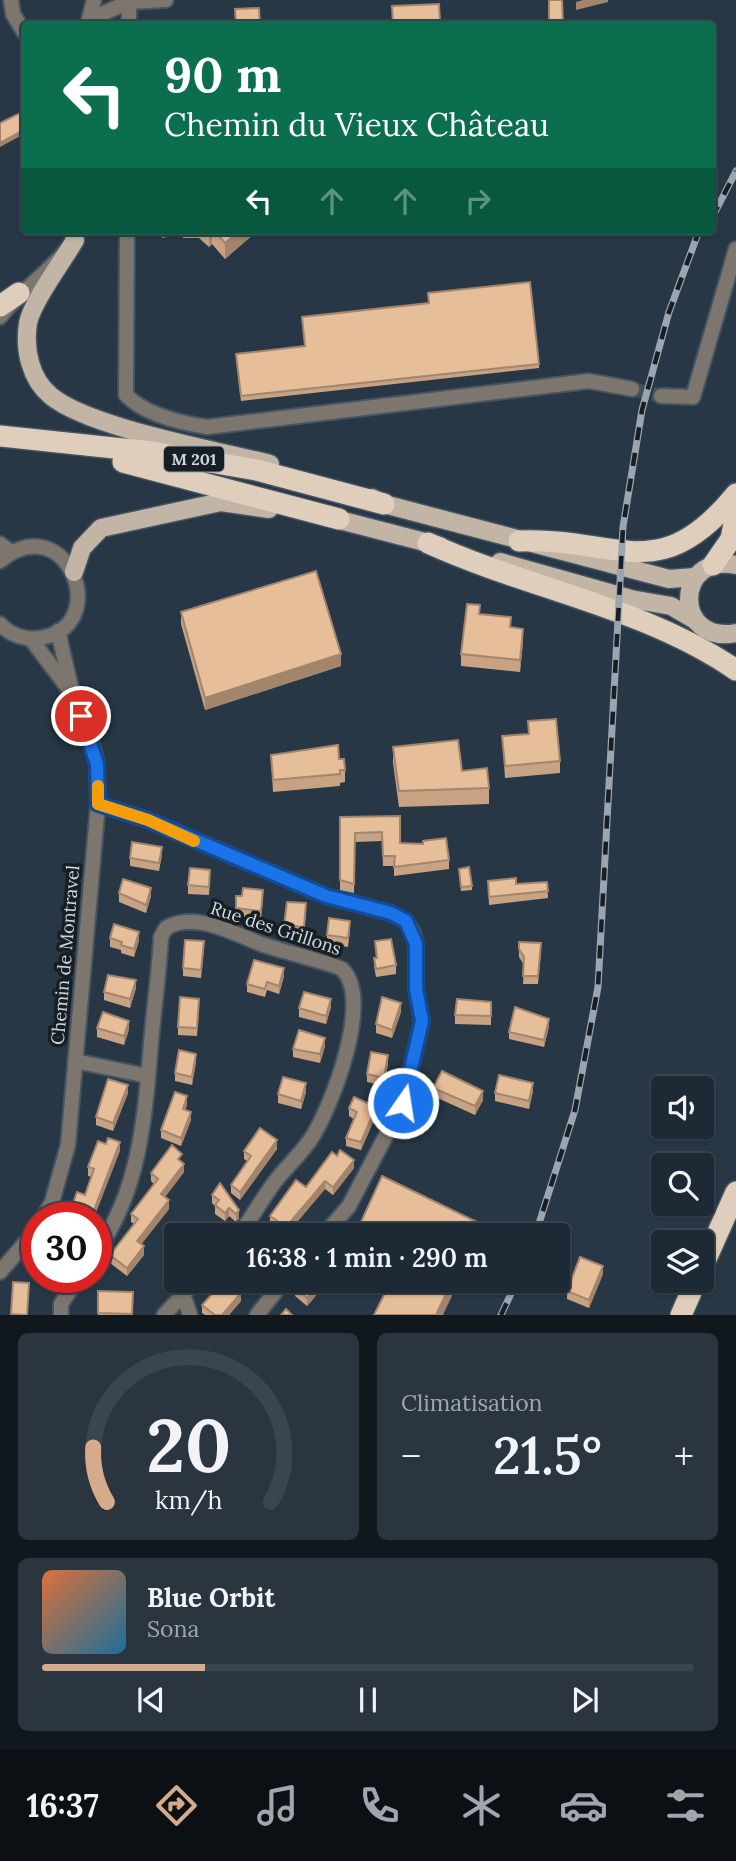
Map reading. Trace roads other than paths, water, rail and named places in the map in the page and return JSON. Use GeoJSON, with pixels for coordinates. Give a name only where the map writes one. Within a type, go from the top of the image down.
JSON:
{"type":"FeatureCollection","features":[{"type":"Feature","properties":{"kind":"highway"},"geometry":{"type":"LineString","coordinates":[[0,306],[19,293]]}},
{"type":"Feature","properties":{"kind":"highway","name":"M 201"},"geometry":{"type":"LineString","coordinates":[[0,436],[152,452],[257,470],[384,504]]}},
{"type":"Feature","properties":{"kind":"highway","name":"M 201"},"geometry":{"type":"LineString","coordinates":[[0,445],[72,453],[146,466],[339,519]]}},
{"type":"Feature","properties":{"kind":"highway"},"geometry":{"type":"LineString","coordinates":[[519,541],[552,540],[640,554],[681,545],[715,520],[736,494]]}},
{"type":"Feature","properties":{"kind":"highway"},"geometry":{"type":"LineString","coordinates":[[713,565],[731,539],[736,513]]}},
{"type":"Feature","properties":{"kind":"highway"},"geometry":{"type":"LineString","coordinates":[[428,543],[475,565],[560,591],[699,645],[736,670]]}},
{"type":"Feature","properties":{"kind":"highway"},"geometry":{"type":"LineString","coordinates":[[714,1241],[736,1192]]}},
{"type":"Feature","properties":{"kind":"highway"},"geometry":{"type":"LineString","coordinates":[[681,1315],[691,1293]]}},
{"type":"Feature","properties":{"kind":"main road"},"geometry":{"type":"LineString","coordinates":[[77,236],[36,302],[28,322],[29,362],[38,382],[49,395],[79,412],[110,422],[346,484],[384,504]]}},
{"type":"Feature","properties":{"kind":"main road"},"geometry":{"type":"LineString","coordinates":[[74,572],[82,548],[101,528],[148,516],[221,502],[339,519]]}},
{"type":"Feature","properties":{"kind":"main road","name":"M 201"},"geometry":{"type":"LineString","coordinates":[[384,504],[669,579],[695,578]]}},
{"type":"Feature","properties":{"kind":"main road","name":"M 201"},"geometry":{"type":"LineString","coordinates":[[339,519],[631,599],[671,606],[695,620]]}},
{"type":"Feature","properties":{"kind":"main road"},"geometry":{"type":"LineString","coordinates":[[736,565],[713,565],[695,578],[688,596],[695,620],[716,634],[736,632]]}},
{"type":"Feature","properties":{"kind":"street"},"geometry":{"type":"LineString","coordinates":[[12,0],[13,14],[21,28]]}},
{"type":"Feature","properties":{"kind":"street"},"geometry":{"type":"LineString","coordinates":[[89,21],[94,0]]}},
{"type":"Feature","properties":{"kind":"street"},"geometry":{"type":"LineString","coordinates":[[91,21],[125,1],[166,0]]}},
{"type":"Feature","properties":{"kind":"street"},"geometry":{"type":"LineString","coordinates":[[125,1],[128,21]]}},
{"type":"Feature","properties":{"kind":"street"},"geometry":{"type":"LineString","coordinates":[[127,235],[125,396],[135,404],[191,425],[207,427],[589,381],[632,389]]}},
{"type":"Feature","properties":{"kind":"street"},"geometry":{"type":"LineString","coordinates":[[0,317],[19,293],[77,236]]}},
{"type":"Feature","properties":{"kind":"street"},"geometry":{"type":"LineString","coordinates":[[661,396],[693,397],[736,249]]}},
{"type":"Feature","properties":{"kind":"street"},"geometry":{"type":"LineString","coordinates":[[0,624],[16,635],[31,639],[58,631],[68,623],[79,598],[74,572],[60,556],[40,547],[4,552]]}},
{"type":"Feature","properties":{"kind":"street","name":"Chemin de Montravel"},"geometry":{"type":"LineString","coordinates":[[52,1202],[68,1145],[98,804],[97,764],[91,740],[73,696],[58,631]]}},
{"type":"Feature","properties":{"kind":"street","name":"Chemin de Montravel"},"geometry":{"type":"LineString","coordinates":[[31,639],[73,696]]}},
{"type":"Feature","properties":{"kind":"street"},"geometry":{"type":"LineString","coordinates":[[98,804],[148,820],[326,896],[391,913],[406,921],[413,933],[416,944],[416,989],[422,1021],[403,1103],[349,1206],[334,1223]]}},
{"type":"Feature","properties":{"kind":"street","name":"Rue des Grillons"},"geometry":{"type":"LineString","coordinates":[[148,1076],[161,937],[166,928],[175,922],[188,920],[293,955],[338,965],[349,979],[353,1015],[350,1042],[324,1112],[314,1135],[275,1181],[247,1223]]}},
{"type":"Feature","properties":{"kind":"street"},"geometry":{"type":"LineString","coordinates":[[75,1061],[148,1076],[145,1116],[129,1189],[112,1227]]}},
{"type":"Feature","properties":{"kind":"street"},"geometry":{"type":"LineString","coordinates":[[0,1272],[21,1248]]}},
{"type":"Feature","properties":{"kind":"street"},"geometry":{"type":"LineString","coordinates":[[61,1315],[61,1304],[68,1293]]}},
{"type":"Feature","properties":{"kind":"street"},"geometry":{"type":"LineString","coordinates":[[257,1315],[274,1293]]}},
{"type":"Feature","properties":{"kind":"street"},"geometry":{"type":"LineString","coordinates":[[164,1315],[183,1294],[190,1315]]}},
{"type":"Feature","properties":{"kind":"tunnel"},"geometry":{"type":"LineString","coordinates":[[632,389],[661,396]]}},
{"type":"Feature","properties":{"kind":"railway"},"geometry":{"type":"LineString","coordinates":[[716,210],[736,171]]}},
{"type":"Feature","properties":{"kind":"railway"},"geometry":{"type":"LineString","coordinates":[[539,1223],[575,1110],[598,987],[623,527],[642,410],[669,312],[698,235]]}},
{"type":"Feature","properties":{"kind":"railway"},"geometry":{"type":"LineString","coordinates":[[501,1315],[511,1293]]}}]}
